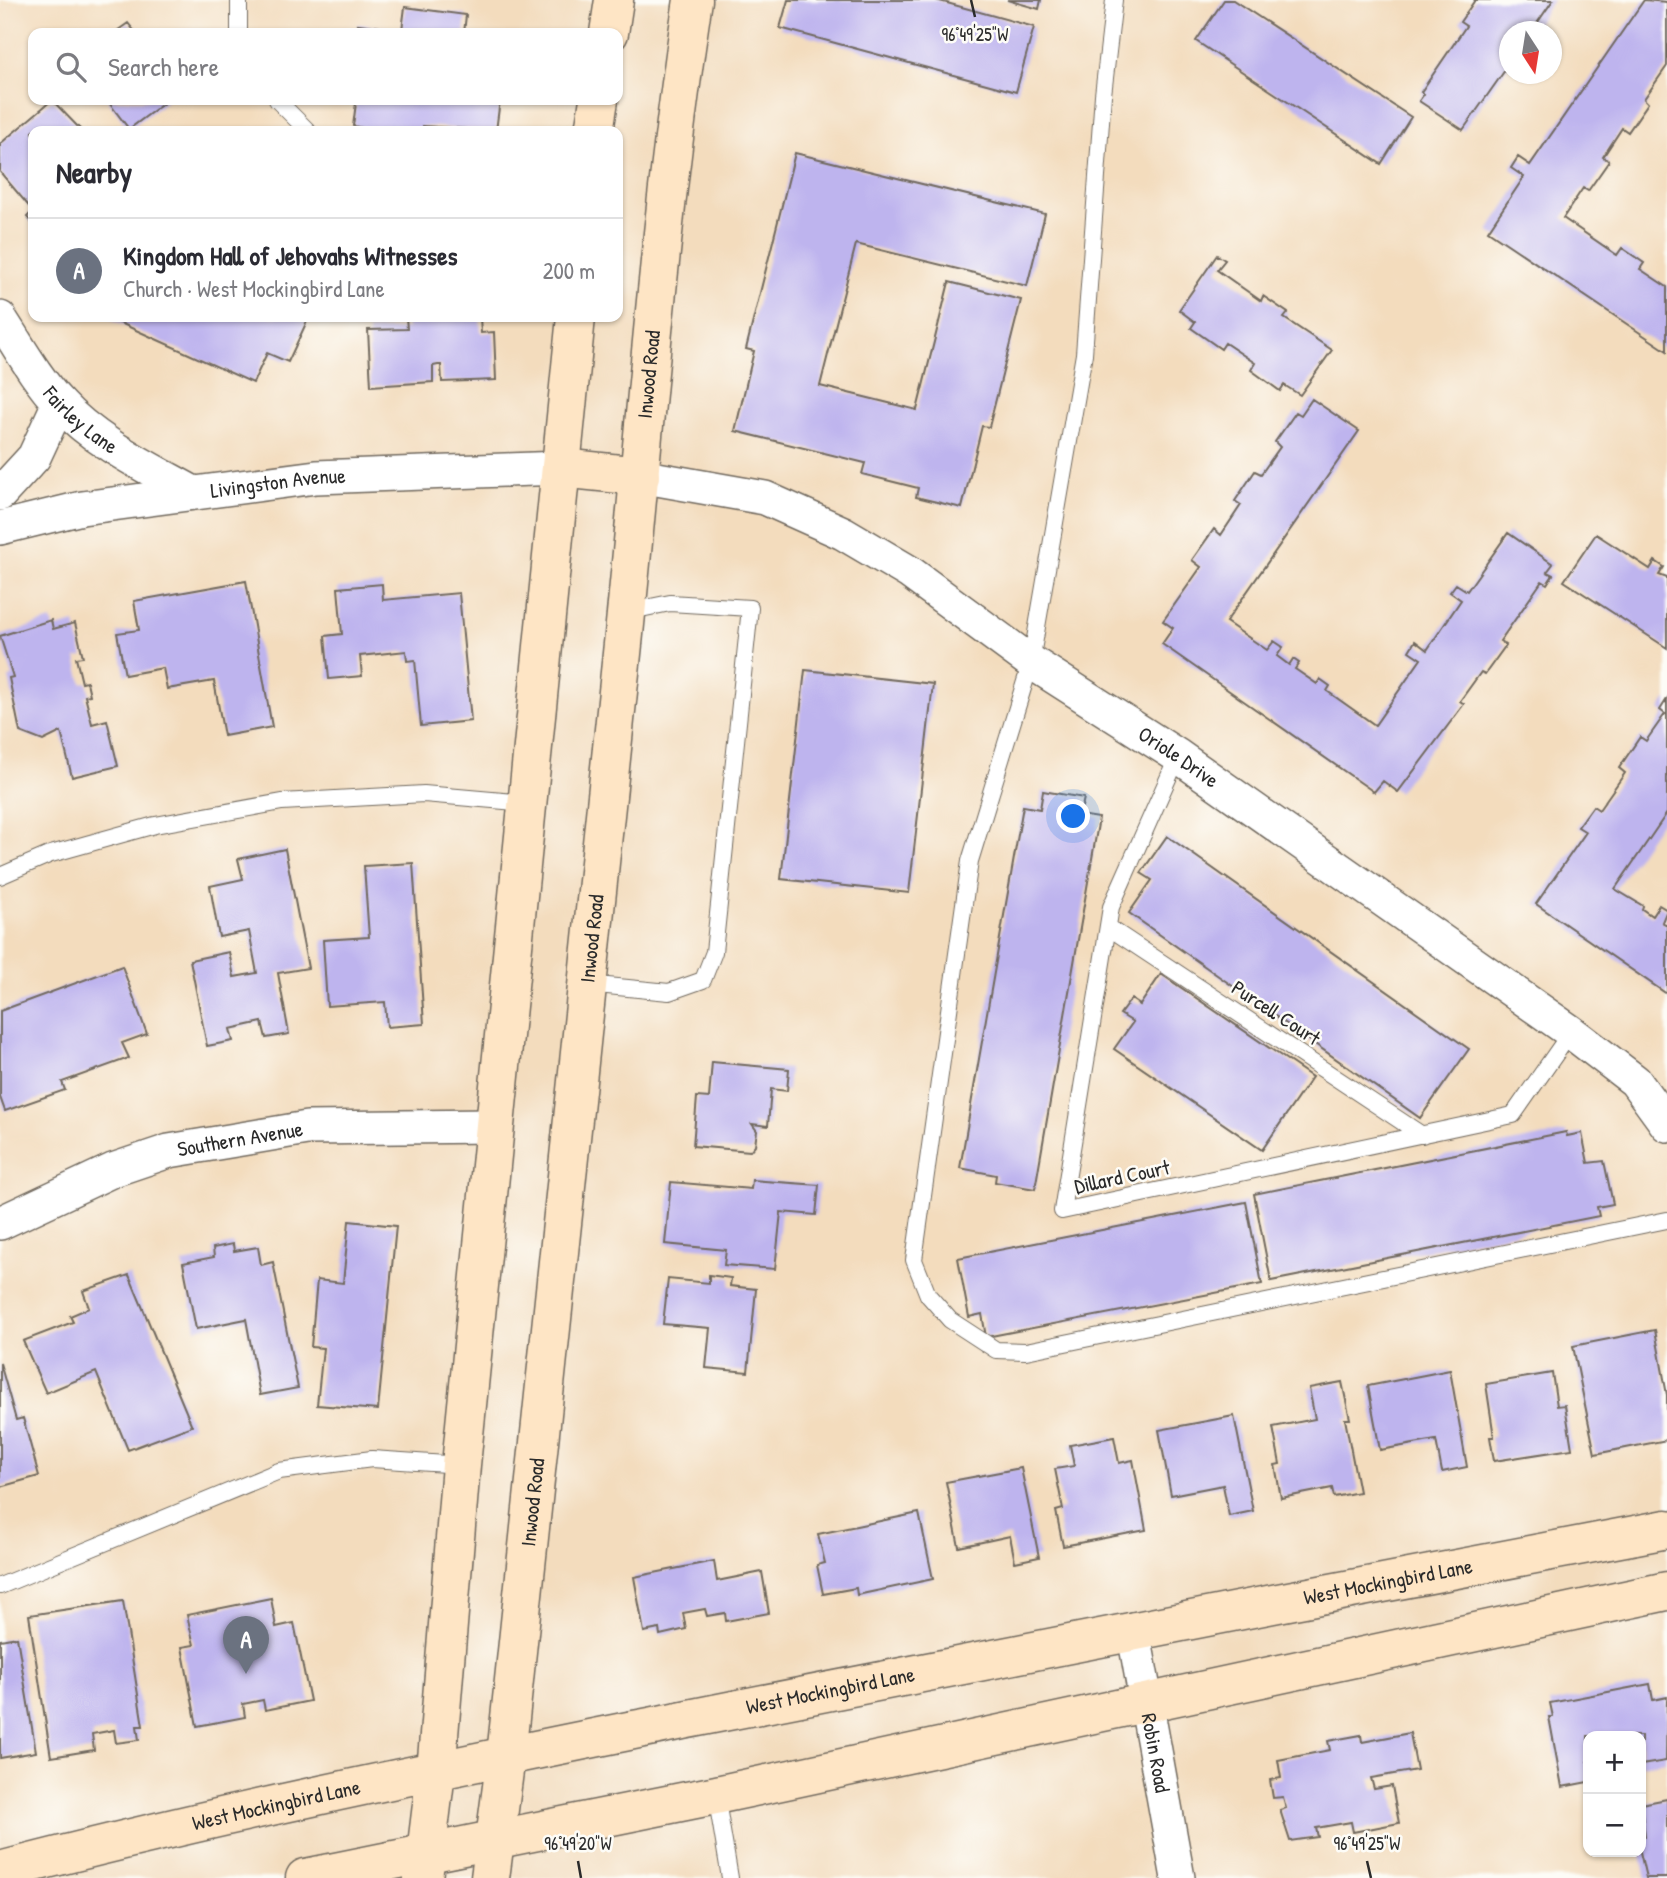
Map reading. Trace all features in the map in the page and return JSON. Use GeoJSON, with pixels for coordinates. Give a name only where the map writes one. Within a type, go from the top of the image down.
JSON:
{"type":"FeatureCollection","features":[{"type":"Feature","properties":{"kind":"main road"},"geometry":{"type":"LineString","coordinates":[[610,28],[614,0]]}},
{"type":"Feature","properties":{"kind":"main road","name":"Inwood Road"},"geometry":{"type":"LineString","coordinates":[[490,1878],[506,1756],[626,612],[661,240],[693,0]]}},
{"type":"Feature","properties":{"kind":"main road"},"geometry":{"type":"LineString","coordinates":[[595,126],[598,105]]}},
{"type":"Feature","properties":{"kind":"main road"},"geometry":{"type":"LineString","coordinates":[[424,1865],[436,1772],[461,1465],[576,322]]}},
{"type":"Feature","properties":{"kind":"main road"},"geometry":{"type":"LineString","coordinates":[[561,468],[640,476]]}},
{"type":"Feature","properties":{"kind":"main road","name":"West Mockingbird Lane"},"geometry":{"type":"LineString","coordinates":[[0,1871],[89,1847],[506,1756],[1133,1629],[1667,1529]]}},
{"type":"Feature","properties":{"kind":"main road"},"geometry":{"type":"LineString","coordinates":[[304,1878],[424,1865],[493,1840],[716,1795],[1667,1591]]}},
{"type":"Feature","properties":{"kind":"street","name":"Fairley Lane"},"geometry":{"type":"LineString","coordinates":[[0,318],[59,403],[119,450],[190,491]]}},
{"type":"Feature","properties":{"kind":"street"},"geometry":{"type":"LineString","coordinates":[[0,494],[34,457],[59,403]]}},
{"type":"Feature","properties":{"kind":"street","name":"Livingston Avenue"},"geometry":{"type":"LineString","coordinates":[[0,528],[82,508],[190,491],[316,477],[561,468]]}},
{"type":"Feature","properties":{"kind":"street","name":"Oriole Drive"},"geometry":{"type":"LineString","coordinates":[[640,476],[765,498],[843,533],[909,572],[1031,662],[1178,757],[1571,1032],[1634,1081],[1667,1125]]}},
{"type":"Feature","properties":{"kind":"street","name":"Southern Avenue"},"geometry":{"type":"LineString","coordinates":[[0,1223],[113,1170],[169,1151],[307,1128],[494,1126]]}},
{"type":"Feature","properties":{"kind":"street","name":"Robin Road"},"geometry":{"type":"LineString","coordinates":[[1133,1629],[1178,1878]]}},
{"type":"Feature","properties":{"kind":"lane"},"geometry":{"type":"LineString","coordinates":[[239,0],[239,28]]}},
{"type":"Feature","properties":{"kind":"lane"},"geometry":{"type":"LineString","coordinates":[[1114,0],[1103,95],[1084,354],[1031,662],[970,861],[914,1260],[928,1295],[950,1320],[996,1350],[1026,1351],[1667,1220]]}},
{"type":"Feature","properties":{"kind":"lane"},"geometry":{"type":"LineString","coordinates":[[282,105],[303,126]]}},
{"type":"Feature","properties":{"kind":"lane"},"geometry":{"type":"LineString","coordinates":[[587,984],[668,992],[704,980],[714,952],[750,608],[670,603],[626,612]]}},
{"type":"Feature","properties":{"kind":"lane","name":"Dillard Court"},"geometry":{"type":"LineString","coordinates":[[1178,757],[1111,907],[1062,1211],[1513,1115],[1571,1032]]}},
{"type":"Feature","properties":{"kind":"lane"},"geometry":{"type":"LineString","coordinates":[[0,876],[51,854],[155,825],[282,802],[424,794],[527,803]]}},
{"type":"Feature","properties":{"kind":"lane","name":"Purcell Court"},"geometry":{"type":"LineString","coordinates":[[1108,927],[1422,1135]]}},
{"type":"Feature","properties":{"kind":"lane"},"geometry":{"type":"LineString","coordinates":[[0,1587],[279,1471],[372,1459],[461,1465]]}},
{"type":"Feature","properties":{"kind":"lane"},"geometry":{"type":"LineString","coordinates":[[716,1795],[724,1875]]}},
{"type":"Feature","properties":{"kind":"building"},"geometry":{"type":"Polygon","coordinates":[[[788,0],[936,0],[1034,27],[1016,92],[780,28],[788,0]]]}},
{"type":"Feature","properties":{"kind":"building"},"geometry":{"type":"Polygon","coordinates":[[[1007,0],[1041,0],[1039,9],[1007,0]]]}},
{"type":"Feature","properties":{"kind":"building"},"geometry":{"type":"Polygon","coordinates":[[[1224,0],[1233,0],[1411,117],[1381,164],[1196,41],[1224,0]]]}},
{"type":"Feature","properties":{"kind":"building"},"geometry":{"type":"Polygon","coordinates":[[[1475,0],[1553,0],[1539,21],[1499,21],[1499,79],[1463,130],[1419,101],[1424,94],[1421,92],[1466,26],[1460,22],[1475,0]]]}},
{"type":"Feature","properties":{"kind":"building"},"geometry":{"type":"Polygon","coordinates":[[[1644,0],[1667,2],[1667,66],[1644,99],[1648,103],[1628,132],[1622,128],[1603,157],[1609,161],[1588,191],[1583,188],[1563,218],[1617,255],[1622,248],[1644,263],[1640,269],[1667,287],[1667,351],[1488,231],[1524,177],[1511,168],[1518,157],[1530,165],[1644,0]]]}},
{"type":"Feature","properties":{"kind":"building"},"geometry":{"type":"Polygon","coordinates":[[[405,7],[466,15],[465,28],[402,28],[405,7]]]}},
{"type":"Feature","properties":{"kind":"building"},"geometry":{"type":"Polygon","coordinates":[[[358,24],[387,28],[358,28],[358,24]]]}},
{"type":"Feature","properties":{"kind":"building"},"geometry":{"type":"Polygon","coordinates":[[[46,105],[57,105],[77,126],[28,126],[28,205],[0,172],[0,144],[46,105]]]}},
{"type":"Feature","properties":{"kind":"building"},"geometry":{"type":"Polygon","coordinates":[[[111,105],[161,105],[133,126],[127,126],[111,105]]]}},
{"type":"Feature","properties":{"kind":"building"},"geometry":{"type":"Polygon","coordinates":[[[356,105],[499,105],[497,126],[353,126],[356,105]]]}},
{"type":"Feature","properties":{"kind":"building"},"geometry":{"type":"Polygon","coordinates":[[[795,153],[1045,214],[1027,286],[856,244],[820,386],[917,410],[949,282],[1021,300],[989,427],[982,426],[962,508],[916,497],[918,488],[862,474],[865,463],[735,431],[754,351],[746,349],[795,153]]]}},
{"type":"Feature","properties":{"kind":"building"},"geometry":{"type":"Polygon","coordinates":[[[1217,255],[1225,260],[1217,270],[1261,301],[1263,296],[1288,313],[1284,318],[1332,350],[1300,395],[1284,385],[1280,391],[1251,370],[1255,363],[1225,343],[1221,349],[1191,328],[1195,322],[1179,310],[1217,255]]]}},
{"type":"Feature","properties":{"kind":"building"},"geometry":{"type":"Polygon","coordinates":[[[118,322],[307,322],[288,362],[267,353],[253,383],[118,322]]]}},
{"type":"Feature","properties":{"kind":"building"},"geometry":{"type":"Polygon","coordinates":[[[406,322],[480,322],[481,333],[494,332],[496,380],[442,382],[441,365],[438,365],[433,366],[433,382],[371,386],[368,330],[407,329],[406,322]]]}},
{"type":"Feature","properties":{"kind":"building"},"geometry":{"type":"Polygon","coordinates":[[[1312,399],[1359,431],[1226,622],[1267,650],[1274,641],[1283,647],[1277,656],[1289,665],[1293,659],[1299,663],[1295,669],[1317,684],[1320,679],[1330,686],[1327,691],[1375,725],[1421,659],[1409,651],[1415,641],[1427,650],[1461,600],[1450,592],[1456,584],[1467,591],[1508,533],[1553,564],[1547,572],[1553,575],[1547,584],[1542,581],[1500,641],[1506,645],[1485,674],[1481,672],[1460,701],[1464,704],[1398,792],[1383,781],[1374,792],[1162,644],[1173,628],[1163,621],[1201,567],[1192,560],[1214,529],[1221,535],[1241,505],[1235,501],[1255,471],[1261,474],[1280,447],[1275,442],[1296,412],[1301,415],[1312,399]]]}},
{"type":"Feature","properties":{"kind":"building"},"geometry":{"type":"Polygon","coordinates":[[[1596,534],[1650,569],[1655,561],[1664,567],[1659,575],[1667,578],[1667,648],[1564,581],[1596,534]]]}},
{"type":"Feature","properties":{"kind":"building"},"geometry":{"type":"Polygon","coordinates":[[[246,581],[272,727],[224,736],[214,681],[167,689],[163,668],[125,675],[117,633],[139,630],[134,601],[246,581]]]}},
{"type":"Feature","properties":{"kind":"building"},"geometry":{"type":"Polygon","coordinates":[[[382,584],[383,600],[459,593],[471,721],[421,726],[415,660],[407,661],[406,651],[360,656],[362,676],[329,679],[325,636],[342,634],[338,588],[382,584]]]}},
{"type":"Feature","properties":{"kind":"building"},"geometry":{"type":"Polygon","coordinates":[[[51,620],[53,629],[75,623],[83,657],[76,658],[82,683],[87,682],[90,695],[85,696],[92,724],[107,720],[118,766],[72,777],[61,732],[43,741],[20,732],[9,678],[13,677],[0,636],[51,620]]]}},
{"type":"Feature","properties":{"kind":"building"},"geometry":{"type":"Polygon","coordinates":[[[805,670],[933,684],[909,893],[781,879],[805,670]]]}},
{"type":"Feature","properties":{"kind":"building"},"geometry":{"type":"Polygon","coordinates":[[[1667,699],[1667,813],[1615,889],[1643,906],[1642,909],[1652,916],[1659,905],[1667,910],[1662,922],[1667,925],[1667,994],[1536,904],[1586,832],[1578,827],[1593,806],[1599,810],[1625,773],[1619,768],[1640,737],[1646,741],[1665,714],[1660,710],[1667,699]]]}},
{"type":"Feature","properties":{"kind":"building"},"geometry":{"type":"Polygon","coordinates":[[[1043,791],[1084,798],[1080,815],[1099,818],[1035,1189],[995,1182],[996,1175],[960,1168],[1023,806],[1040,809],[1043,791]]]}},
{"type":"Feature","properties":{"kind":"building"},"geometry":{"type":"Polygon","coordinates":[[[1167,836],[1469,1049],[1420,1118],[1129,913],[1152,880],[1141,873],[1167,836]]]}},
{"type":"Feature","properties":{"kind":"building"},"geometry":{"type":"Polygon","coordinates":[[[285,849],[308,968],[278,973],[289,1034],[266,1038],[262,1022],[230,1029],[233,1041],[207,1046],[190,960],[229,952],[234,977],[257,973],[249,931],[219,937],[210,886],[243,879],[238,859],[285,849]]]}},
{"type":"Feature","properties":{"kind":"building"},"geometry":{"type":"Polygon","coordinates":[[[413,863],[424,1024],[387,1027],[385,1002],[327,1006],[323,940],[369,937],[364,866],[413,863]]]}},
{"type":"Feature","properties":{"kind":"building"},"geometry":{"type":"Polygon","coordinates":[[[122,966],[147,1034],[122,1043],[129,1058],[62,1082],[65,1090],[5,1111],[0,1097],[0,1011],[122,966]]]}},
{"type":"Feature","properties":{"kind":"building"},"geometry":{"type":"Polygon","coordinates":[[[1161,974],[1312,1077],[1262,1150],[1114,1049],[1133,1022],[1120,1014],[1131,999],[1140,1005],[1161,974]]]}},
{"type":"Feature","properties":{"kind":"building"},"geometry":{"type":"Polygon","coordinates":[[[712,1062],[789,1069],[787,1091],[771,1089],[768,1126],[752,1124],[757,1131],[755,1145],[750,1151],[693,1146],[697,1097],[709,1098],[712,1062]]]}},
{"type":"Feature","properties":{"kind":"building"},"geometry":{"type":"Polygon","coordinates":[[[1566,1132],[1567,1136],[1582,1133],[1588,1163],[1604,1161],[1613,1204],[1597,1207],[1599,1216],[1271,1281],[1254,1194],[1566,1132]]]}},
{"type":"Feature","properties":{"kind":"building"},"geometry":{"type":"Polygon","coordinates":[[[752,1180],[819,1185],[816,1215],[781,1212],[775,1269],[724,1265],[726,1250],[665,1244],[671,1182],[751,1189],[752,1180]]]}},
{"type":"Feature","properties":{"kind":"building"},"geometry":{"type":"Polygon","coordinates":[[[1246,1202],[1262,1284],[986,1337],[982,1314],[969,1317],[958,1258],[1246,1202]]]}},
{"type":"Feature","properties":{"kind":"building"},"geometry":{"type":"Polygon","coordinates":[[[349,1221],[396,1226],[378,1410],[317,1405],[323,1348],[311,1347],[317,1280],[343,1283],[349,1221]]]}},
{"type":"Feature","properties":{"kind":"building"},"geometry":{"type":"Polygon","coordinates":[[[233,1244],[234,1251],[258,1247],[261,1265],[273,1262],[298,1388],[260,1395],[246,1319],[196,1329],[183,1263],[214,1257],[213,1248],[233,1244]]]}},
{"type":"Feature","properties":{"kind":"building"},"geometry":{"type":"Polygon","coordinates":[[[129,1275],[192,1426],[128,1450],[96,1372],[46,1393],[23,1341],[73,1322],[70,1316],[89,1308],[83,1291],[129,1275]]]}},
{"type":"Feature","properties":{"kind":"building"},"geometry":{"type":"Polygon","coordinates":[[[709,1275],[731,1278],[730,1286],[756,1289],[748,1372],[706,1368],[710,1328],[663,1324],[668,1279],[709,1283],[709,1275]]]}},
{"type":"Feature","properties":{"kind":"building"},"geometry":{"type":"Polygon","coordinates":[[[1655,1330],[1667,1395],[1667,1440],[1595,1454],[1573,1346],[1655,1330]]]}},
{"type":"Feature","properties":{"kind":"building"},"geometry":{"type":"Polygon","coordinates":[[[0,1363],[16,1420],[23,1418],[39,1476],[0,1487],[0,1363]]]}},
{"type":"Feature","properties":{"kind":"building"},"geometry":{"type":"Polygon","coordinates":[[[1450,1370],[1467,1467],[1442,1472],[1436,1440],[1380,1450],[1368,1386],[1450,1370]]]}},
{"type":"Feature","properties":{"kind":"building"},"geometry":{"type":"Polygon","coordinates":[[[1552,1373],[1557,1406],[1565,1405],[1572,1449],[1494,1461],[1490,1437],[1494,1437],[1486,1384],[1552,1373]]]}},
{"type":"Feature","properties":{"kind":"building"},"geometry":{"type":"Polygon","coordinates":[[[1342,1382],[1350,1419],[1345,1419],[1359,1492],[1334,1497],[1332,1488],[1281,1498],[1275,1465],[1280,1464],[1273,1427],[1315,1419],[1309,1388],[1342,1382]]]}},
{"type":"Feature","properties":{"kind":"building"},"geometry":{"type":"Polygon","coordinates":[[[1234,1416],[1253,1511],[1229,1516],[1223,1485],[1171,1495],[1159,1430],[1234,1416]]]}},
{"type":"Feature","properties":{"kind":"building"},"geometry":{"type":"Polygon","coordinates":[[[1114,1437],[1119,1463],[1133,1460],[1146,1530],[1063,1546],[1056,1511],[1063,1509],[1055,1469],[1074,1466],[1070,1445],[1114,1437]]]}},
{"type":"Feature","properties":{"kind":"building"},"geometry":{"type":"Polygon","coordinates":[[[1021,1468],[1039,1557],[1015,1562],[1010,1536],[959,1547],[946,1482],[1021,1468]]]}},
{"type":"Feature","properties":{"kind":"building"},"geometry":{"type":"Polygon","coordinates":[[[919,1513],[933,1579],[857,1595],[856,1588],[823,1594],[817,1565],[825,1563],[818,1534],[919,1513]]]}},
{"type":"Feature","properties":{"kind":"building"},"geometry":{"type":"Polygon","coordinates":[[[714,1561],[717,1581],[762,1572],[769,1613],[726,1621],[725,1613],[707,1616],[705,1609],[683,1613],[686,1629],[660,1635],[659,1629],[644,1632],[634,1577],[714,1561]]]}},
{"type":"Feature","properties":{"kind":"building"},"geometry":{"type":"Polygon","coordinates":[[[271,1598],[276,1627],[294,1623],[310,1701],[265,1710],[263,1700],[243,1704],[245,1717],[197,1726],[182,1647],[194,1645],[187,1615],[271,1598]]]}},
{"type":"Feature","properties":{"kind":"building"},"geometry":{"type":"Polygon","coordinates":[[[123,1601],[143,1726],[137,1726],[139,1740],[116,1743],[114,1730],[92,1734],[94,1750],[51,1757],[29,1615],[123,1601]]]}},
{"type":"Feature","properties":{"kind":"building"},"geometry":{"type":"Polygon","coordinates":[[[17,1637],[36,1752],[0,1758],[0,1640],[17,1637]]]}},
{"type":"Feature","properties":{"kind":"building"},"geometry":{"type":"Polygon","coordinates":[[[1650,1684],[1653,1700],[1667,1697],[1666,1761],[1646,1764],[1646,1731],[1583,1731],[1583,1783],[1562,1787],[1549,1717],[1553,1717],[1550,1703],[1650,1684]]]}},
{"type":"Feature","properties":{"kind":"building"},"geometry":{"type":"Polygon","coordinates":[[[1410,1733],[1417,1770],[1371,1778],[1374,1789],[1392,1786],[1399,1823],[1353,1832],[1351,1822],[1316,1828],[1318,1837],[1290,1841],[1280,1810],[1286,1808],[1283,1797],[1273,1798],[1270,1780],[1281,1778],[1278,1760],[1330,1750],[1328,1741],[1361,1735],[1362,1742],[1410,1733]]]}},
{"type":"Feature","properties":{"kind":"building"},"geometry":{"type":"Polygon","coordinates":[[[1667,1799],[1667,1878],[1646,1878],[1641,1857],[1646,1857],[1646,1803],[1667,1799]]]}},
{"type":"Feature","properties":{"kind":"place","name":"Kingdom Hall of Jehovahs Witnesses"},"geometry":{"type":"Point","coordinates":[246,1674]}}]}
